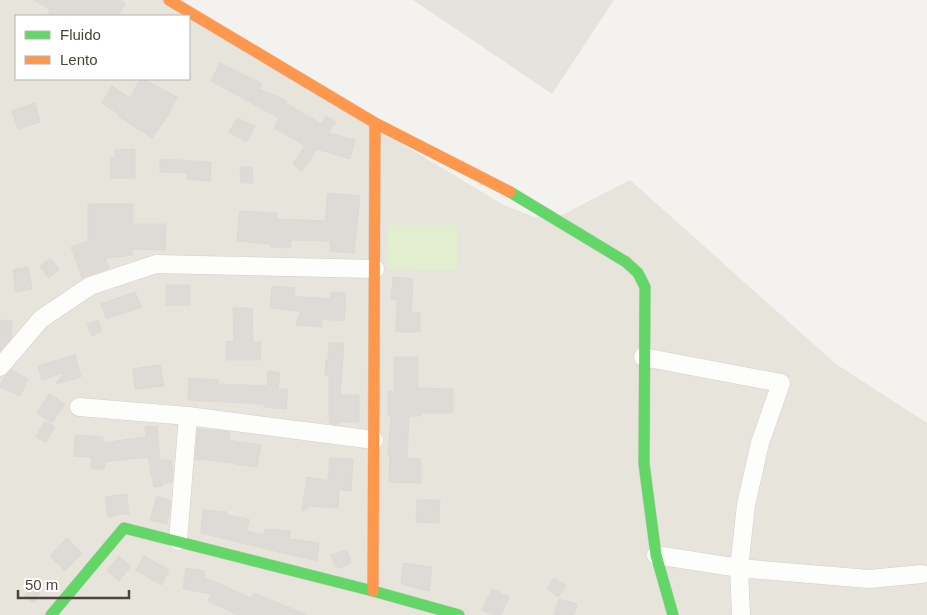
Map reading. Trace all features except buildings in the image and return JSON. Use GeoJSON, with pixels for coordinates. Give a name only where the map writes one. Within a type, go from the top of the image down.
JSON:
{"type":"FeatureCollection","features":[{"type":"Feature","properties":{"kind":"street"},"geometry":{"type":"LineString","coordinates":[[169,0],[375,123],[487,179],[537,207],[626,262],[638,274],[645,287],[643,357],[644,464],[656,555],[672,615]]}},
{"type":"Feature","properties":{"kind":"street"},"geometry":{"type":"LineString","coordinates":[[373,591],[375,123]]}},
{"type":"Feature","properties":{"kind":"street"},"geometry":{"type":"LineString","coordinates":[[0,367],[41,319],[90,286],[156,264],[375,269]]}},
{"type":"Feature","properties":{"kind":"street"},"geometry":{"type":"LineString","coordinates":[[643,357],[781,383],[760,443],[746,505],[739,568],[741,615]]}},
{"type":"Feature","properties":{"kind":"street"},"geometry":{"type":"LineString","coordinates":[[80,407],[188,416],[374,440]]}},
{"type":"Feature","properties":{"kind":"street"},"geometry":{"type":"LineString","coordinates":[[178,541],[188,416]]}},
{"type":"Feature","properties":{"kind":"street"},"geometry":{"type":"LineString","coordinates":[[51,615],[124,528],[373,591],[459,615]]}},
{"type":"Feature","properties":{"kind":"street"},"geometry":{"type":"LineString","coordinates":[[656,555],[739,568],[869,579],[922,574]]}},
{"type":"Feature","properties":{"kind":"shaded area"},"geometry":{"type":"Polygon","coordinates":[[[0,0],[162,0],[187,15],[15,15],[15,80],[190,80],[190,17],[502,204],[534,217],[560,216],[630,180],[836,364],[927,423],[927,615],[0,615],[0,0]]]}},
{"type":"Feature","properties":{"kind":"shaded area"},"geometry":{"type":"Polygon","coordinates":[[[413,0],[614,0],[552,94],[413,0]]]}},
{"type":"Feature","properties":{"kind":"green space"},"geometry":{"type":"Polygon","coordinates":[[[388,225],[457,225],[457,270],[387,269],[388,225]]]}},
{"type":"Feature","properties":{"kind":"traffic: fast"},"geometry":{"type":"LineString","coordinates":[[510,192],[626,262],[638,273],[645,287],[644,464],[656,555],[673,615]]}},
{"type":"Feature","properties":{"kind":"traffic: fast"},"geometry":{"type":"LineString","coordinates":[[51,615],[124,528],[373,591],[459,615]]}},
{"type":"Feature","properties":{"kind":"traffic: slow"},"geometry":{"type":"LineString","coordinates":[[169,0],[375,123],[510,192]]}},
{"type":"Feature","properties":{"kind":"traffic: slow"},"geometry":{"type":"LineString","coordinates":[[373,591],[375,123]]}}]}
